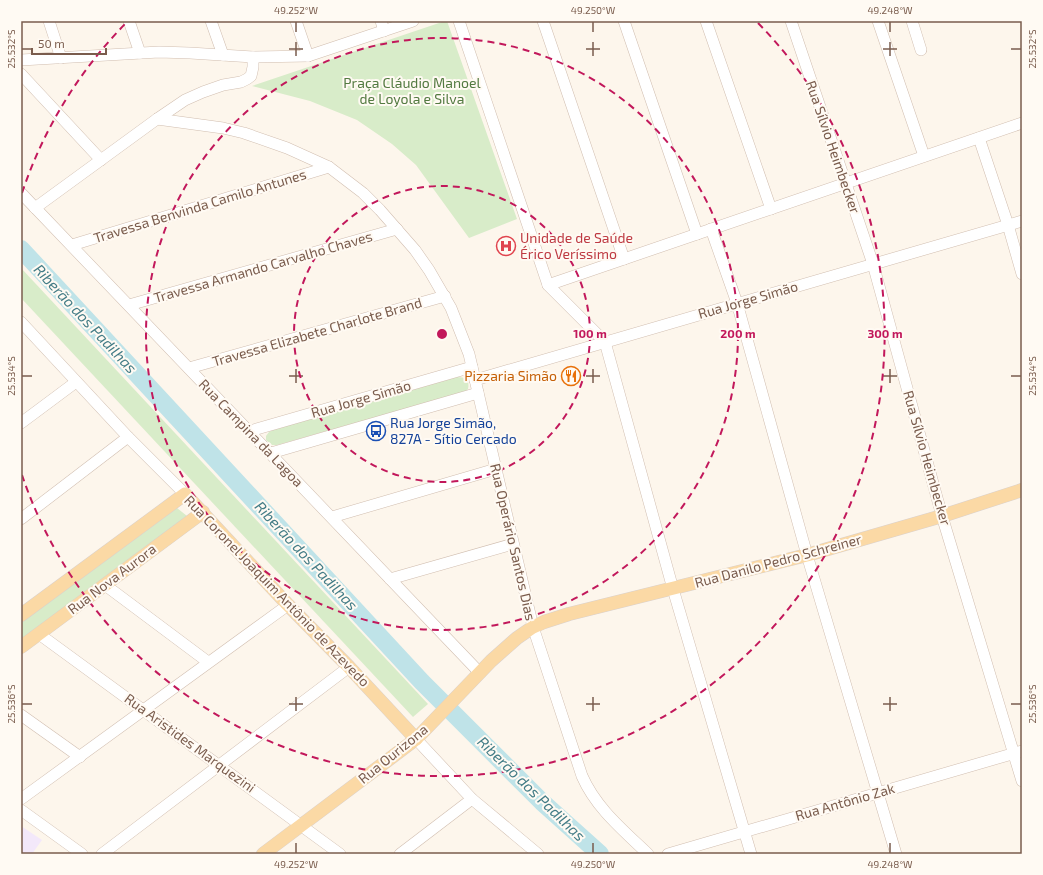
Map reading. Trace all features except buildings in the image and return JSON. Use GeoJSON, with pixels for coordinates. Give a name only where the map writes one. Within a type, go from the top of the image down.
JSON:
{"type":"FeatureCollection","features":[{"type":"Feature","properties":{"kind":"main road","name":"Rua Danilo Pedro Schreiner"},"geometry":{"type":"LineString","coordinates":[[532,627],[569,614],[807,555],[942,516],[1022,490]]}},
{"type":"Feature","properties":{"kind":"main road","name":"Rua Coronel Joaquim Antônio de Azevedo"},"geometry":{"type":"LineString","coordinates":[[185,494],[288,605],[350,667],[416,739]]}},
{"type":"Feature","properties":{"kind":"main road","name":"Rua Nova Aurora"},"geometry":{"type":"LineString","coordinates":[[21,615],[185,494]]}},
{"type":"Feature","properties":{"kind":"main road","name":"Rua Nova Aurora"},"geometry":{"type":"LineString","coordinates":[[21,647],[203,512]]}},
{"type":"Feature","properties":{"kind":"main road","name":"Rua Ourizona"},"geometry":{"type":"LineString","coordinates":[[263,854],[416,739],[504,649],[532,627]]}},
{"type":"Feature","properties":{"kind":"main road"},"geometry":{"type":"LineString","coordinates":[[401,750],[405,742],[406,729]]}},
{"type":"Feature","properties":{"kind":"street"},"geometry":{"type":"LineString","coordinates":[[48,21],[61,58]]}},
{"type":"Feature","properties":{"kind":"street"},"geometry":{"type":"LineString","coordinates":[[129,21],[140,53]]}},
{"type":"Feature","properties":{"kind":"street"},"geometry":{"type":"LineString","coordinates":[[211,21],[223,55]]}},
{"type":"Feature","properties":{"kind":"street"},"geometry":{"type":"LineString","coordinates":[[296,21],[308,56]]}},
{"type":"Feature","properties":{"kind":"street"},"geometry":{"type":"LineString","coordinates":[[21,60],[140,53],[190,53],[253,57],[308,56],[382,26],[413,21]]}},
{"type":"Feature","properties":{"kind":"street"},"geometry":{"type":"LineString","coordinates":[[459,21],[548,285],[605,342],[673,588],[751,854]]}},
{"type":"Feature","properties":{"kind":"street"},"geometry":{"type":"LineString","coordinates":[[543,21],[624,259]]}},
{"type":"Feature","properties":{"kind":"street"},"geometry":{"type":"LineString","coordinates":[[624,21],[697,234]]}},
{"type":"Feature","properties":{"kind":"street"},"geometry":{"type":"LineString","coordinates":[[706,21],[770,209]]}},
{"type":"Feature","properties":{"kind":"street","name":"Rua Sílvio Heimbecker"},"geometry":{"type":"LineString","coordinates":[[791,21],[873,264],[942,516],[1018,752],[1022,781]]}},
{"type":"Feature","properties":{"kind":"street"},"geometry":{"type":"LineString","coordinates":[[878,21],[924,156]]}},
{"type":"Feature","properties":{"kind":"street"},"geometry":{"type":"LineString","coordinates":[[912,21],[921,50]]}},
{"type":"Feature","properties":{"kind":"street"},"geometry":{"type":"LineString","coordinates":[[35,208],[175,106],[195,95],[223,85],[241,82],[247,79],[250,76],[253,67],[253,57]]}},
{"type":"Feature","properties":{"kind":"street"},"geometry":{"type":"LineString","coordinates":[[21,74],[101,160]]}},
{"type":"Feature","properties":{"kind":"street","name":"Rua Operário Santos Dias"},"geometry":{"type":"LineString","coordinates":[[157,119],[223,128],[244,133],[287,148],[329,167],[346,178],[363,193],[397,229],[415,250],[429,270],[445,296],[464,339],[496,468],[532,627],[587,786],[592,796],[605,811],[648,854]]}},
{"type":"Feature","properties":{"kind":"street"},"geometry":{"type":"LineString","coordinates":[[548,285],[1022,123]]}},
{"type":"Feature","properties":{"kind":"street"},"geometry":{"type":"LineString","coordinates":[[979,138],[1008,225],[1022,274]]}},
{"type":"Feature","properties":{"kind":"street","name":"Travessa Benvinda Camilo Antunes"},"geometry":{"type":"LineString","coordinates":[[72,245],[329,167]]}},
{"type":"Feature","properties":{"kind":"street","name":"Rua Campina da Lagoa"},"geometry":{"type":"LineString","coordinates":[[21,193],[130,305],[480,673]]}},
{"type":"Feature","properties":{"kind":"street","name":"Rua Jorge Simão"},"geometry":{"type":"LineString","coordinates":[[475,380],[1022,220]]}},
{"type":"Feature","properties":{"kind":"street","name":"Travessa Armando Carvalho Chaves"},"geometry":{"type":"LineString","coordinates":[[130,305],[397,229]]}},
{"type":"Feature","properties":{"kind":"street"},"geometry":{"type":"LineString","coordinates":[[711,229],[737,304],[807,555],[896,854]]}},
{"type":"Feature","properties":{"kind":"street","name":"Travessa Elizabete Charlote Brand"},"geometry":{"type":"LineString","coordinates":[[189,368],[445,296]]}},
{"type":"Feature","properties":{"kind":"street","name":"Rua Coronel Joaquim Antônio de Azevedo"},"geometry":{"type":"LineString","coordinates":[[21,322],[128,437],[185,494]]}},
{"type":"Feature","properties":{"kind":"street","name":"Rua Jorge Simão"},"geometry":{"type":"LineString","coordinates":[[250,431],[472,368]]}},
{"type":"Feature","properties":{"kind":"street"},"geometry":{"type":"LineString","coordinates":[[21,423],[76,382]]}},
{"type":"Feature","properties":{"kind":"street","name":"Rua Jorge Simão"},"geometry":{"type":"LineString","coordinates":[[271,453],[478,393]]}},
{"type":"Feature","properties":{"kind":"street"},"geometry":{"type":"LineString","coordinates":[[21,519],[128,437]]}},
{"type":"Feature","properties":{"kind":"street"},"geometry":{"type":"LineString","coordinates":[[332,517],[496,468]]}},
{"type":"Feature","properties":{"kind":"street"},"geometry":{"type":"LineString","coordinates":[[390,578],[513,544]]}},
{"type":"Feature","properties":{"kind":"street"},"geometry":{"type":"LineString","coordinates":[[104,585],[208,662]]}},
{"type":"Feature","properties":{"kind":"street"},"geometry":{"type":"LineString","coordinates":[[21,799],[288,605]]}},
{"type":"Feature","properties":{"kind":"street","name":"Rua Aristides Marquezini"},"geometry":{"type":"LineString","coordinates":[[39,634],[340,854]]}},
{"type":"Feature","properties":{"kind":"street"},"geometry":{"type":"LineString","coordinates":[[102,854],[350,667]]}},
{"type":"Feature","properties":{"kind":"street"},"geometry":{"type":"LineString","coordinates":[[21,715],[80,757]]}},
{"type":"Feature","properties":{"kind":"street","name":"Rua Coronel Joaquim Antônio de Azevedo"},"geometry":{"type":"LineString","coordinates":[[416,739],[472,799],[534,853]]}},
{"type":"Feature","properties":{"kind":"street","name":"Rua Antônio Zak"},"geometry":{"type":"LineString","coordinates":[[668,854],[1018,752]]}},
{"type":"Feature","properties":{"kind":"street"},"geometry":{"type":"LineString","coordinates":[[400,854],[472,799]]}},
{"type":"Feature","properties":{"kind":"street"},"geometry":{"type":"LineString","coordinates":[[21,810],[82,854]]}},
{"type":"Feature","properties":{"kind":"shaded area"},"geometry":{"type":"Polygon","coordinates":[[[21,826],[42,840],[32,854],[21,854],[21,826]]]}},
{"type":"Feature","properties":{"kind":"green space","name":"Praça Cláudio Manoel de Loyola e Silva"},"geometry":{"type":"Polygon","coordinates":[[[447,21],[517,219],[469,238],[416,165],[392,144],[357,120],[310,101],[252,86],[447,21]]]}},
{"type":"Feature","properties":{"kind":"green space"},"geometry":{"type":"Polygon","coordinates":[[[21,268],[428,704],[413,717],[21,298],[21,268]]]}},
{"type":"Feature","properties":{"kind":"green space"},"geometry":{"type":"Polygon","coordinates":[[[457,377],[465,378],[468,381],[468,389],[465,392],[277,445],[272,445],[266,440],[266,436],[273,430],[457,377]]]}},
{"type":"Feature","properties":{"kind":"green space"},"geometry":{"type":"Polygon","coordinates":[[[177,508],[187,516],[21,640],[21,623],[177,508]]]}},
{"type":"Feature","properties":{"kind":"waterway","name":"Riberão dos Padilhas"},"geometry":{"type":"LineString","coordinates":[[21,249],[422,682],[542,802],[600,854]]}},
{"type":"Feature","properties":{"kind":"place","name":"Unidade de Saúde Érico Veríssimo"},"geometry":{"type":"Point","coordinates":[506,246]}},
{"type":"Feature","properties":{"kind":"place","name":"Pizzaria Simão"},"geometry":{"type":"Point","coordinates":[571,376]}},
{"type":"Feature","properties":{"kind":"place","name":"Rua Jorge Simão, 827A - Sítio Cercado"},"geometry":{"type":"Point","coordinates":[376,431]}}]}
